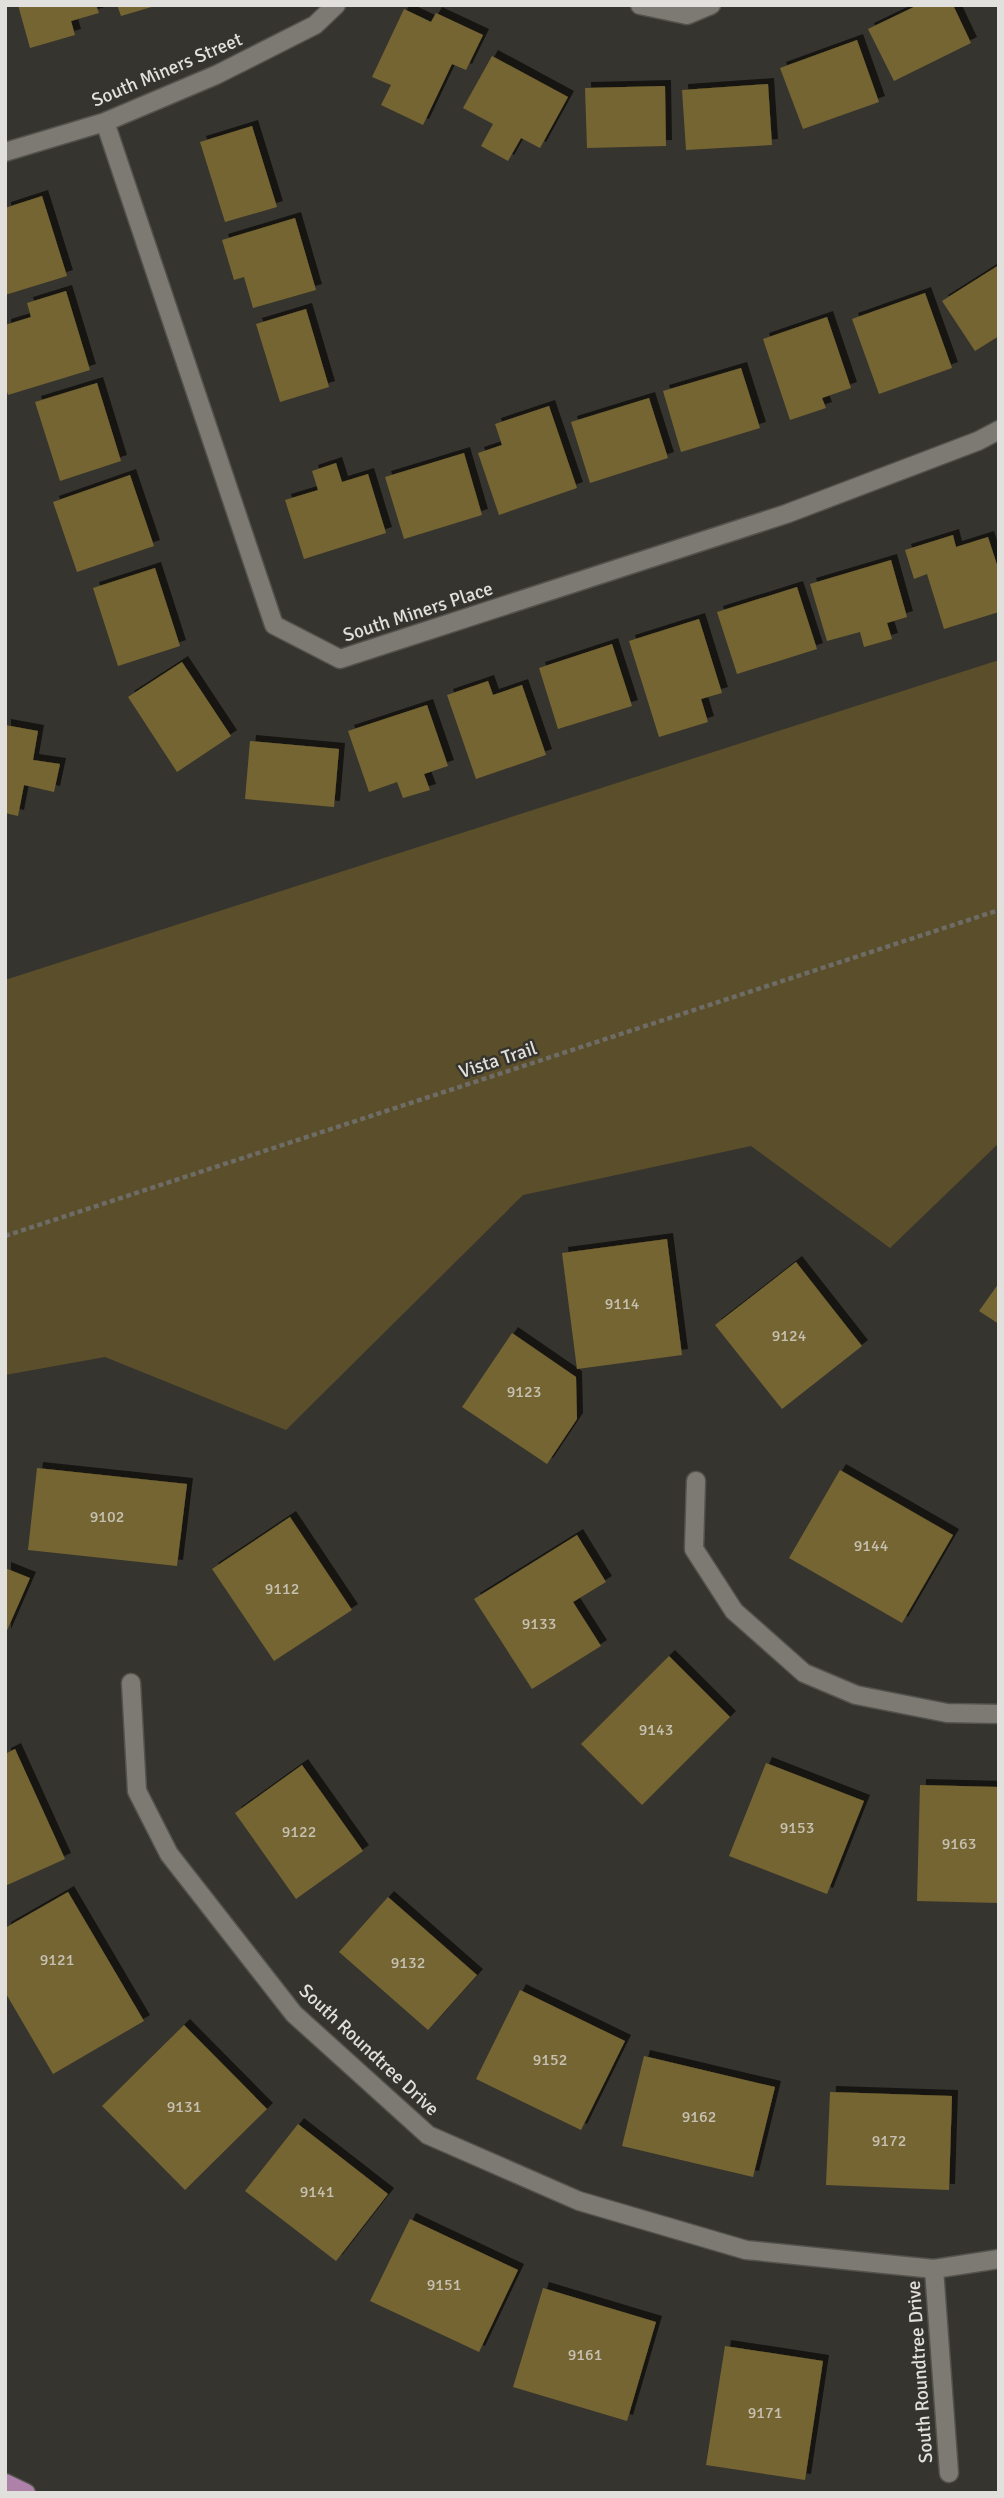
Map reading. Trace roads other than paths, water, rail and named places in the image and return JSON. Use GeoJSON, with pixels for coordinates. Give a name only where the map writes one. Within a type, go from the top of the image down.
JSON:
{"type":"FeatureCollection","features":[{"type":"Feature","properties":{"kind":"main road"},"geometry":{"type":"LineString","coordinates":[[5,2483],[26,2493]]}},
{"type":"Feature","properties":{"kind":"street","name":"South Miners Street"},"geometry":{"type":"LineString","coordinates":[[5,152],[105,122],[216,75],[315,25],[336,5]]}},
{"type":"Feature","properties":{"kind":"street"},"geometry":{"type":"LineString","coordinates":[[640,5],[687,15],[711,5]]}},
{"type":"Feature","properties":{"kind":"street","name":"South Miners Place"},"geometry":{"type":"LineString","coordinates":[[105,122],[274,625],[341,659],[786,514],[978,441],[999,430]]}},
{"type":"Feature","properties":{"kind":"street"},"geometry":{"type":"LineString","coordinates":[[696,1481],[694,1549],[734,1611],[804,1673],[856,1695],[947,1713],[999,1714]]}},
{"type":"Feature","properties":{"kind":"street","name":"South Roundtree Drive"},"geometry":{"type":"LineString","coordinates":[[131,1683],[137,1791],[169,1854],[294,2014],[428,2135],[579,2201],[746,2250],[934,2269],[999,2259]]}},
{"type":"Feature","properties":{"kind":"street","name":"South Roundtree Drive"},"geometry":{"type":"LineString","coordinates":[[934,2269],[949,2473]]}}]}
